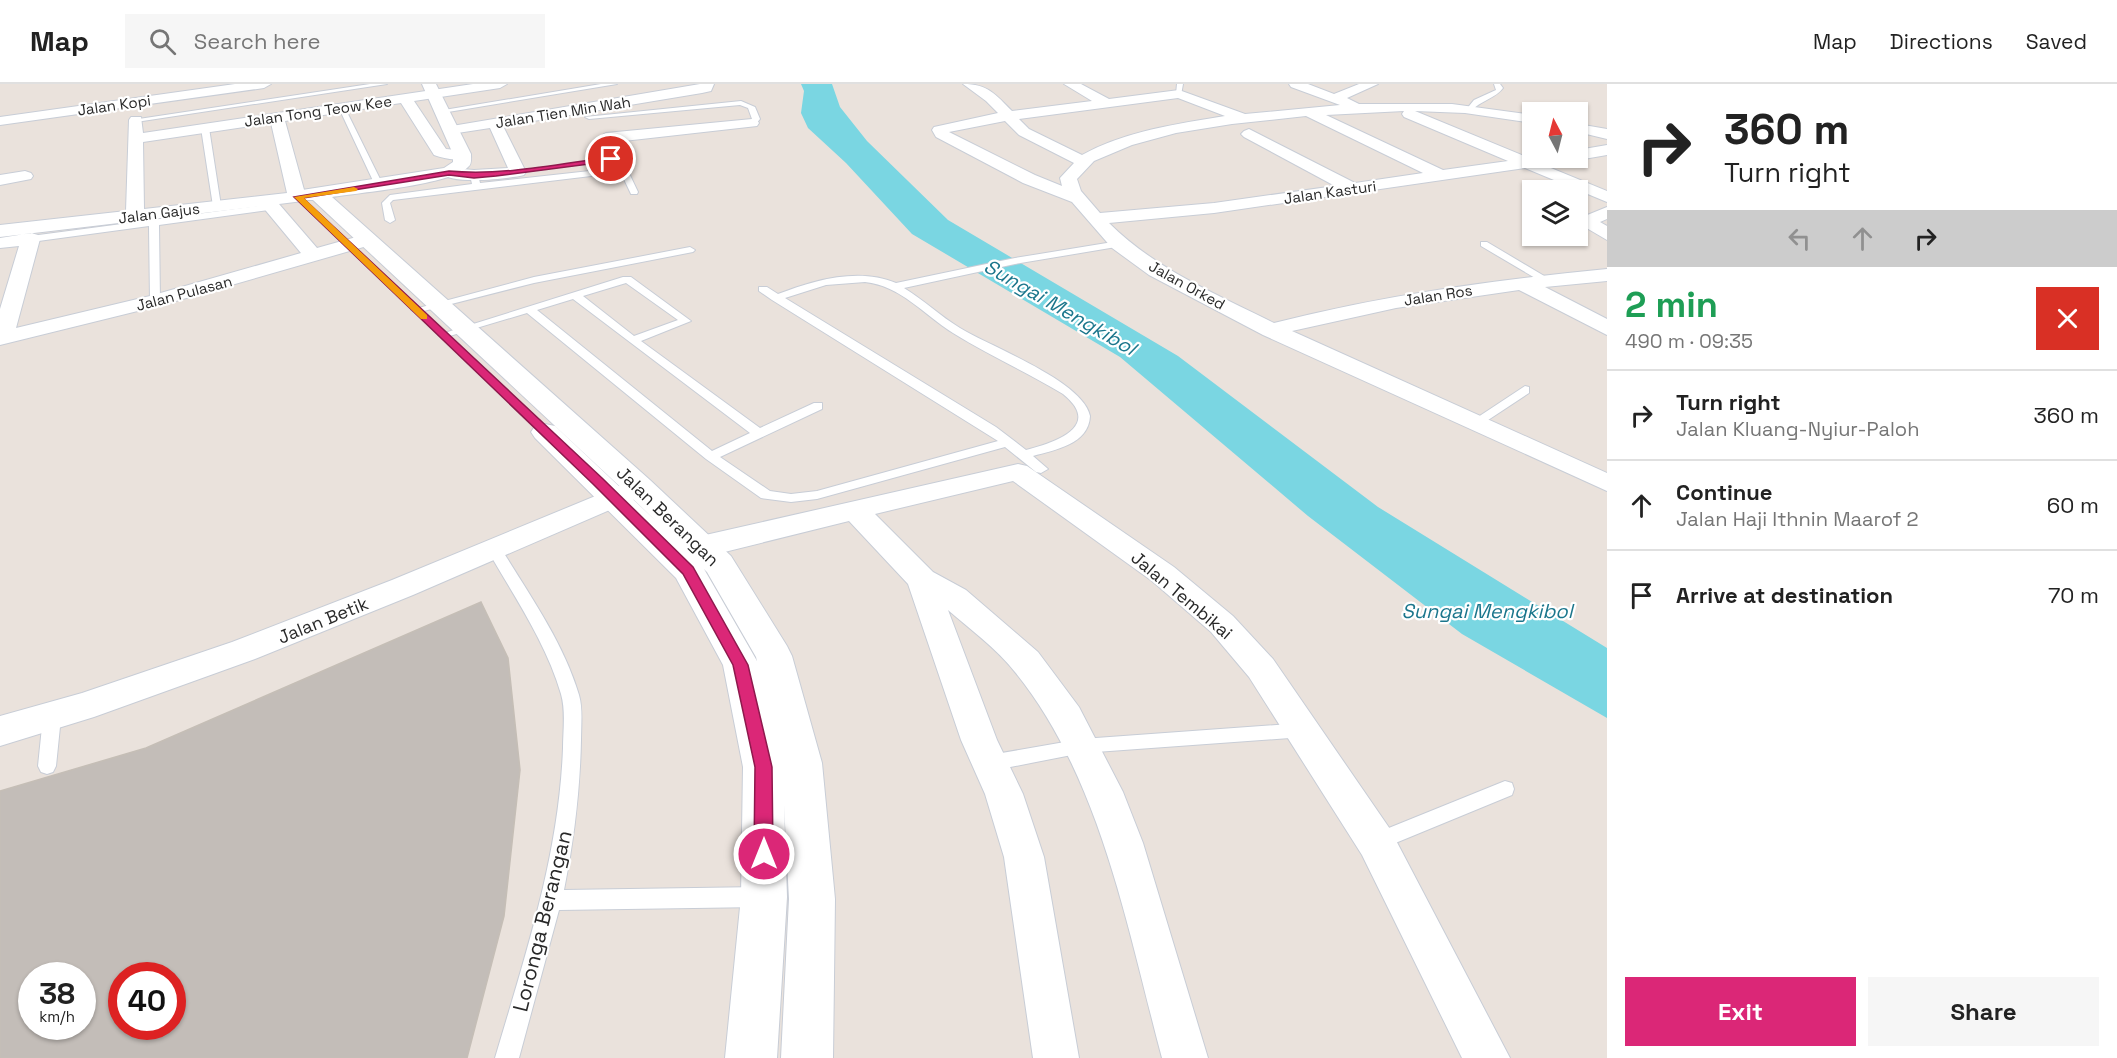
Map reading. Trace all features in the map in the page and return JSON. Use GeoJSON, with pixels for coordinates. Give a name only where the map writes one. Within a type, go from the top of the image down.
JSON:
{"type":"FeatureCollection","features":[{"type":"Feature","properties":{"kind":"street","name":"Jalan Kopi"},"geometry":{"type":"LineString","coordinates":[[0,121],[264,84]]}},
{"type":"Feature","properties":{"kind":"street","name":"Jalan Tong Teow Kee"},"geometry":{"type":"LineString","coordinates":[[136,138],[405,98],[431,89],[500,84]]}},
{"type":"Feature","properties":{"kind":"street","name":"Jalan Tien Min Wah"},"geometry":{"type":"LineString","coordinates":[[451,130],[586,113],[702,89],[708,86],[707,84]]}},
{"type":"Feature","properties":{"kind":"street"},"geometry":{"type":"LineString","coordinates":[[970,84],[992,98],[1024,132],[1083,162],[1109,148],[1138,137],[1176,128],[1247,127],[1308,112],[1357,107],[1522,117]]}},
{"type":"Feature","properties":{"kind":"street"},"geometry":{"type":"LineString","coordinates":[[1071,84],[1107,103]]}},
{"type":"Feature","properties":{"kind":"street"},"geometry":{"type":"LineString","coordinates":[[1296,84],[1357,107]]}},
{"type":"Feature","properties":{"kind":"street"},"geometry":{"type":"LineString","coordinates":[[1335,98],[1371,84]]}},
{"type":"Feature","properties":{"kind":"street"},"geometry":{"type":"LineString","coordinates":[[135,216],[136,102],[140,85]]}},
{"type":"Feature","properties":{"kind":"street"},"geometry":{"type":"LineString","coordinates":[[277,117],[307,196],[449,173],[462,164],[462,154],[431,89]]}},
{"type":"Feature","properties":{"kind":"street"},"geometry":{"type":"LineString","coordinates":[[1078,198],[1029,179],[941,134],[939,130],[1007,116],[1107,103],[1179,89],[1354,189]]}},
{"type":"Feature","properties":{"kind":"street"},"geometry":{"type":"LineString","coordinates":[[405,98],[440,152],[451,155],[462,154]]}},
{"type":"Feature","properties":{"kind":"street"},"geometry":{"type":"LineString","coordinates":[[1308,112],[1441,176]]}},
{"type":"Feature","properties":{"kind":"street"},"geometry":{"type":"LineString","coordinates":[[586,113],[617,153]]}},
{"type":"Feature","properties":{"kind":"street"},"geometry":{"type":"LineString","coordinates":[[1409,114],[1522,163]]}},
{"type":"Feature","properties":{"kind":"street"},"geometry":{"type":"LineString","coordinates":[[1435,126],[1470,114]]}},
{"type":"Feature","properties":{"kind":"street"},"geometry":{"type":"LineString","coordinates":[[606,138],[752,123]]}},
{"type":"Feature","properties":{"kind":"street"},"geometry":{"type":"LineString","coordinates":[[449,173],[476,181],[518,172],[495,124]]}},
{"type":"Feature","properties":{"kind":"street"},"geometry":{"type":"LineString","coordinates":[[1588,130],[1607,134]]}},
{"type":"Feature","properties":{"kind":"street"},"geometry":{"type":"LineString","coordinates":[[1588,153],[1607,150]]}},
{"type":"Feature","properties":{"kind":"street","name":"Jalan Orked"},"geometry":{"type":"LineString","coordinates":[[1083,162],[1073,169],[1068,178],[1078,198],[1119,244],[1156,271],[1271,330],[1607,483]]}},
{"type":"Feature","properties":{"kind":"street","name":"Jalan Kasturi"},"geometry":{"type":"LineString","coordinates":[[1095,219],[1214,208],[1522,164]]}},
{"type":"Feature","properties":{"kind":"street"},"geometry":{"type":"LineString","coordinates":[[1534,168],[1607,197]]}},
{"type":"Feature","properties":{"kind":"street"},"geometry":{"type":"LineString","coordinates":[[1558,178],[1588,174],[1607,181]]}},
{"type":"Feature","properties":{"kind":"street"},"geometry":{"type":"LineString","coordinates":[[0,180],[25,176]]}},
{"type":"Feature","properties":{"kind":"street","name":"Jalan Gajus"},"geometry":{"type":"LineString","coordinates":[[0,231],[217,206],[270,204],[307,196]]}},
{"type":"Feature","properties":{"kind":"street","name":"Jalan Berangan"},"geometry":{"type":"LineString","coordinates":[[307,196],[627,492],[687,551],[719,564],[774,656],[802,763],[812,899],[807,1058]]}},
{"type":"Feature","properties":{"kind":"street"},"geometry":{"type":"LineString","coordinates":[[270,204],[314,257]]}},
{"type":"Feature","properties":{"kind":"street"},"geometry":{"type":"LineString","coordinates":[[1607,212],[1586,222],[1607,234]]}},
{"type":"Feature","properties":{"kind":"street"},"geometry":{"type":"LineString","coordinates":[[0,243],[31,239],[1,338]]}},
{"type":"Feature","properties":{"kind":"street","name":"Jalan Pulasan"},"geometry":{"type":"LineString","coordinates":[[1,338],[155,302],[358,243]]}},
{"type":"Feature","properties":{"kind":"street","name":"Jalan Ros"},"geometry":{"type":"LineString","coordinates":[[1271,330],[1323,316],[1414,298],[1546,280],[1607,275]]}},
{"type":"Feature","properties":{"kind":"street"},"geometry":{"type":"LineString","coordinates":[[1521,283],[1607,328]]}},
{"type":"Feature","properties":{"kind":"street","name":"Jalan Tembikai"},"geometry":{"type":"LineString","coordinates":[[687,551],[1018,472],[1163,574],[1222,624],[1260,668],[1376,842],[1487,1058]]}},
{"type":"Feature","properties":{"kind":"street","name":"Jalan Betik"},"geometry":{"type":"LineString","coordinates":[[0,731],[52,717],[204,668],[627,492]]}},
{"type":"Feature","properties":{"kind":"street"},"geometry":{"type":"LineString","coordinates":[[855,510],[922,580],[955,598],[1026,661],[1066,717],[1104,792],[1123,843],[1185,1058]]}},
{"type":"Feature","properties":{"kind":"street","name":"Jalan Berangan"},"geometry":{"type":"LineString","coordinates":[[687,551],[688,571],[741,665],[764,767],[764,897],[751,1056]]}},
{"type":"Feature","properties":{"kind":"street"},"geometry":{"type":"LineString","coordinates":[[922,580],[975,729],[1004,794],[1024,857],[1056,1058]]}},
{"type":"Feature","properties":{"kind":"lane"},"geometry":{"type":"LineString","coordinates":[[136,120],[384,84]]}},
{"type":"Feature","properties":{"kind":"lane"},"geometry":{"type":"LineString","coordinates":[[442,111],[614,84]]}},
{"type":"Feature","properties":{"kind":"lane"},"geometry":{"type":"LineString","coordinates":[[1470,114],[1476,101],[1498,91],[1500,88],[1497,84]]}},
{"type":"Feature","properties":{"kind":"lane"},"geometry":{"type":"LineString","coordinates":[[586,113],[741,104],[751,107],[756,119],[752,123]]}},
{"type":"Feature","properties":{"kind":"lane"},"geometry":{"type":"LineString","coordinates":[[340,108],[380,185]]}},
{"type":"Feature","properties":{"kind":"lane"},"geometry":{"type":"LineString","coordinates":[[205,128],[217,206]]}},
{"type":"Feature","properties":{"kind":"lane"},"geometry":{"type":"LineString","coordinates":[[518,172],[599,162],[618,156],[617,153]]}},
{"type":"Feature","properties":{"kind":"lane"},"geometry":{"type":"LineString","coordinates":[[390,220],[386,203],[390,198],[476,181],[617,170],[625,173],[634,192]]}},
{"type":"Feature","properties":{"kind":"lane"},"geometry":{"type":"LineString","coordinates":[[31,239],[154,223],[270,204]]}},
{"type":"Feature","properties":{"kind":"lane"},"geometry":{"type":"LineString","coordinates":[[154,223],[155,302]]}},
{"type":"Feature","properties":{"kind":"lane"},"geometry":{"type":"LineString","coordinates":[[893,287],[1016,261],[1119,244]]}},
{"type":"Feature","properties":{"kind":"lane"},"geometry":{"type":"LineString","coordinates":[[1484,244],[1546,280]]}},
{"type":"Feature","properties":{"kind":"lane"},"geometry":{"type":"LineString","coordinates":[[427,307],[534,280],[690,250]]}},
{"type":"Feature","properties":{"kind":"lane"},"geometry":{"type":"LineString","coordinates":[[454,332],[627,279],[686,321],[633,340]]}},
{"type":"Feature","properties":{"kind":"lane"},"geometry":{"type":"LineString","coordinates":[[776,298],[813,284],[836,280],[874,281],[905,293],[945,323],[1033,370],[1072,396],[1084,410],[1084,423],[1076,434],[1060,444],[1024,455]]}},
{"type":"Feature","properties":{"kind":"lane"},"geometry":{"type":"LineString","coordinates":[[763,290],[992,430],[1041,469]]}},
{"type":"Feature","properties":{"kind":"lane"},"geometry":{"type":"LineString","coordinates":[[575,295],[759,434]]}},
{"type":"Feature","properties":{"kind":"lane"},"geometry":{"type":"LineString","coordinates":[[529,309],[711,456],[766,495],[791,498],[816,495],[1008,442]]}},
{"type":"Feature","properties":{"kind":"lane"},"geometry":{"type":"LineString","coordinates":[[1475,423],[1525,390]]}},
{"type":"Feature","properties":{"kind":"lane"},"geometry":{"type":"LineString","coordinates":[[711,456],[818,406]]}},
{"type":"Feature","properties":{"kind":"lane","name":"Loronga Berangan"},"geometry":{"type":"LineString","coordinates":[[494,549],[549,646],[571,696],[572,756],[567,827],[551,900],[507,1058]]}},
{"type":"Feature","properties":{"kind":"lane"},"geometry":{"type":"LineString","coordinates":[[47,766],[52,717]]}},
{"type":"Feature","properties":{"kind":"lane"},"geometry":{"type":"LineString","coordinates":[[990,764],[1082,746],[1303,730]]}},
{"type":"Feature","properties":{"kind":"lane"},"geometry":{"type":"LineString","coordinates":[[1376,842],[1505,789]]}},
{"type":"Feature","properties":{"kind":"lane"},"geometry":{"type":"LineString","coordinates":[[551,900],[764,897]]}},
{"type":"Feature","properties":{"kind":"water","name":"Sungai Mengkibol"},"geometry":{"type":"Polygon","coordinates":[[[801,84],[832,84],[840,107],[867,141],[948,220],[1178,356],[1378,507],[1607,648],[1607,718],[1462,634],[1308,516],[1120,357],[912,234],[846,163],[808,128],[801,113],[804,91],[801,84]]]}},
{"type":"Feature","properties":{"kind":"building"},"geometry":{"type":"Polygon","coordinates":[[[481,602],[508,658],[520,770],[504,916],[467,1058],[0,1058],[0,791],[146,748],[481,602]]]}},
{"type":"Feature","properties":{"kind":"slow traffic"},"geometry":{"type":"LineString","coordinates":[[354,189],[297,197],[424,317]]}},
{"type":"Feature","properties":{"kind":"route"},"geometry":{"type":"LineString","coordinates":[[611,159],[496,174],[449,173],[297,197],[597,481],[688,571],[741,665],[764,767],[764,854]]}}]}
